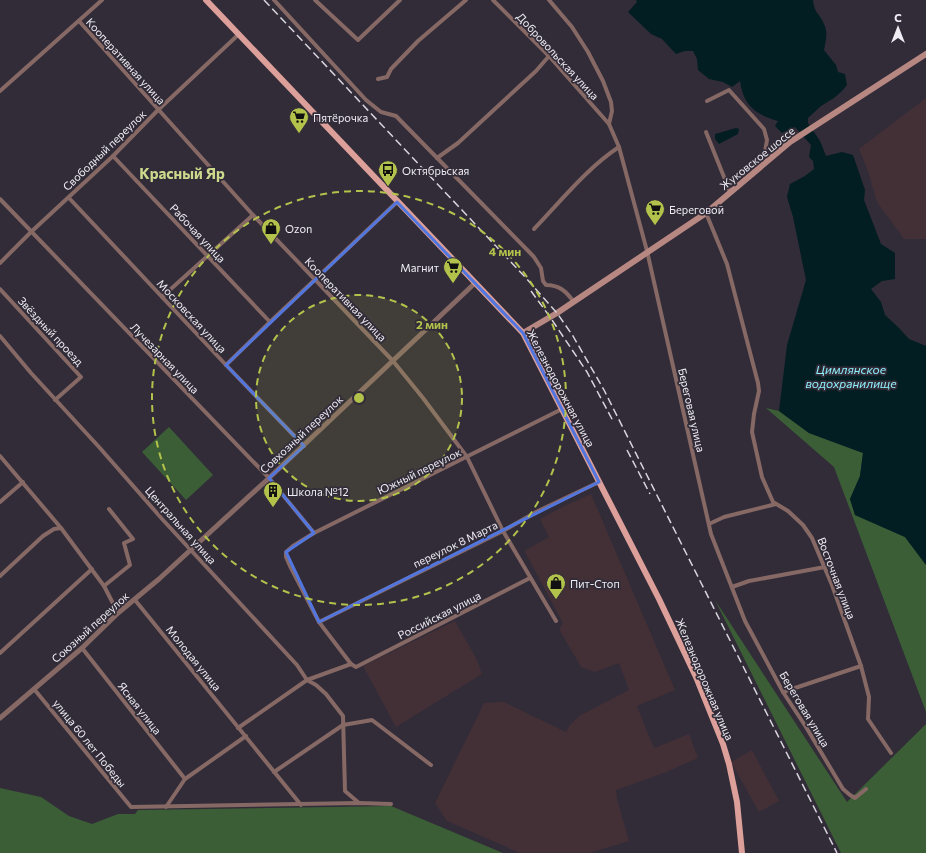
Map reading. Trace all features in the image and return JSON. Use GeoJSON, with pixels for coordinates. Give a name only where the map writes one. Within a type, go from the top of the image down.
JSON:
{"type":"FeatureCollection","features":[{"type":"Feature","properties":{"kind":"main road","name":"Железнодорожная улица"},"geometry":{"type":"LineString","coordinates":[[206,0],[523,333],[659,599],[696,677],[723,744],[737,802],[742,853]]}},
{"type":"Feature","properties":{"kind":"main road","name":"Жуковское шоссе"},"geometry":{"type":"LineString","coordinates":[[523,333],[557,313],[573,300],[706,212],[790,142],[926,54]]}},
{"type":"Feature","properties":{"kind":"street"},"geometry":{"type":"LineString","coordinates":[[0,91],[102,0]]}},
{"type":"Feature","properties":{"kind":"street"},"geometry":{"type":"LineString","coordinates":[[274,0],[366,100],[381,112],[396,116],[534,256],[541,268],[542,281],[546,285],[551,285],[566,291],[573,300]]}},
{"type":"Feature","properties":{"kind":"street"},"geometry":{"type":"LineString","coordinates":[[315,0],[358,40],[400,0]]}},
{"type":"Feature","properties":{"kind":"street"},"geometry":{"type":"LineString","coordinates":[[378,79],[387,77],[392,69],[418,41],[466,0]]}},
{"type":"Feature","properties":{"kind":"street","name":"Добровольская улица"},"geometry":{"type":"LineString","coordinates":[[493,0],[549,56],[609,124]]}},
{"type":"Feature","properties":{"kind":"street"},"geometry":{"type":"LineString","coordinates":[[548,0],[572,26],[597,69],[611,102],[612,111],[609,124]]}},
{"type":"Feature","properties":{"kind":"street","name":"Кооперативная улица"},"geometry":{"type":"LineString","coordinates":[[78,21],[254,215],[393,361],[423,398],[467,458],[503,531],[556,621]]}},
{"type":"Feature","properties":{"kind":"street","name":"Свободный переулок"},"geometry":{"type":"LineString","coordinates":[[0,262],[69,198],[158,110],[239,34]]}},
{"type":"Feature","properties":{"kind":"street"},"geometry":{"type":"LineString","coordinates":[[437,158],[458,143],[536,71],[549,56]]}},
{"type":"Feature","properties":{"kind":"street"},"geometry":{"type":"LineString","coordinates":[[707,102],[729,90],[764,129],[767,140],[765,152],[727,184]]}},
{"type":"Feature","properties":{"kind":"street","name":"Береговая улица"},"geometry":{"type":"LineString","coordinates":[[609,124],[619,147],[647,251],[711,534],[744,621],[783,692],[843,789],[855,798],[866,789]]}},
{"type":"Feature","properties":{"kind":"street"},"geometry":{"type":"LineString","coordinates":[[706,132],[730,192]]}},
{"type":"Feature","properties":{"kind":"street"},"geometry":{"type":"LineString","coordinates":[[534,229],[611,152],[619,147]]}},
{"type":"Feature","properties":{"kind":"street","name":"Рабочая улица"},"geometry":{"type":"LineString","coordinates":[[113,156],[270,322]]}},
{"type":"Feature","properties":{"kind":"street","name":"Московская улица"},"geometry":{"type":"LineString","coordinates":[[69,198],[304,446]]}},
{"type":"Feature","properties":{"kind":"street","name":"Лучезарная улица"},"geometry":{"type":"LineString","coordinates":[[0,199],[269,478],[314,533]]}},
{"type":"Feature","properties":{"kind":"street"},"geometry":{"type":"LineString","coordinates":[[226,365],[397,202]]}},
{"type":"Feature","properties":{"kind":"street","name":"Восточная улица"},"geometry":{"type":"LineString","coordinates":[[706,212],[727,264],[758,383],[759,391],[752,432],[762,477],[774,502],[788,511],[807,529],[812,538],[825,567],[861,666],[869,697],[867,712],[868,719],[891,753]]}},
{"type":"Feature","properties":{"kind":"street"},"geometry":{"type":"LineString","coordinates":[[162,297],[254,215]]}},
{"type":"Feature","properties":{"kind":"street","name":"Совхозный переулок"},"geometry":{"type":"LineString","coordinates":[[191,549],[304,446],[475,283]]}},
{"type":"Feature","properties":{"kind":"street","name":"Звёздный проезд"},"geometry":{"type":"LineString","coordinates":[[0,289],[81,377],[55,400]]}},
{"type":"Feature","properties":{"kind":"street","name":"Центральная улица"},"geometry":{"type":"LineString","coordinates":[[1,339],[297,666],[307,680],[316,685],[326,694],[343,716],[345,791],[358,803]]}},
{"type":"Feature","properties":{"kind":"street","name":"Южный переулок"},"geometry":{"type":"LineString","coordinates":[[319,622],[290,566],[286,557],[286,552],[314,533],[467,458],[562,409]]}},
{"type":"Feature","properties":{"kind":"street"},"geometry":{"type":"LineString","coordinates":[[0,456],[62,528],[104,586],[118,613]]}},
{"type":"Feature","properties":{"kind":"street"},"geometry":{"type":"LineString","coordinates":[[0,502],[22,482]]}},
{"type":"Feature","properties":{"kind":"street","name":"переулок 8 Марта"},"geometry":{"type":"LineString","coordinates":[[319,622],[503,531],[536,512],[599,482]]}},
{"type":"Feature","properties":{"kind":"street"},"geometry":{"type":"LineString","coordinates":[[709,524],[724,518],[776,504]]}},
{"type":"Feature","properties":{"kind":"street","name":"Союзный переулок"},"geometry":{"type":"LineString","coordinates":[[104,586],[130,565],[124,543],[133,539],[109,509]]}},
{"type":"Feature","properties":{"kind":"street"},"geometry":{"type":"LineString","coordinates":[[0,576],[43,536],[54,529],[62,528]]}},
{"type":"Feature","properties":{"kind":"street","name":"Союзный переулок"},"geometry":{"type":"LineString","coordinates":[[0,718],[82,648],[118,613],[135,600],[191,549]]}},
{"type":"Feature","properties":{"kind":"street"},"geometry":{"type":"LineString","coordinates":[[732,587],[749,581],[825,567]]}},
{"type":"Feature","properties":{"kind":"street"},"geometry":{"type":"LineString","coordinates":[[0,652],[92,569]]}},
{"type":"Feature","properties":{"kind":"street","name":"Российская улица"},"geometry":{"type":"LineString","coordinates":[[351,664],[356,667],[530,578]]}},
{"type":"Feature","properties":{"kind":"street","name":"Молодая улица"},"geometry":{"type":"LineString","coordinates":[[135,600],[301,805]]}},
{"type":"Feature","properties":{"kind":"street"},"geometry":{"type":"LineString","coordinates":[[238,728],[307,680],[351,664],[319,622]]}},
{"type":"Feature","properties":{"kind":"street","name":"Ясная улица"},"geometry":{"type":"LineString","coordinates":[[82,648],[185,779]]}},
{"type":"Feature","properties":{"kind":"street"},"geometry":{"type":"LineString","coordinates":[[783,692],[861,666]]}},
{"type":"Feature","properties":{"kind":"street","name":"улица 60 лет Победы"},"geometry":{"type":"LineString","coordinates":[[34,689],[131,807],[166,807]]}},
{"type":"Feature","properties":{"kind":"street"},"geometry":{"type":"LineString","coordinates":[[274,772],[343,725],[372,720],[431,765]]}},
{"type":"Feature","properties":{"kind":"street"},"geometry":{"type":"LineString","coordinates":[[166,807],[185,779],[246,736]]}},
{"type":"Feature","properties":{"kind":"street"},"geometry":{"type":"LineString","coordinates":[[166,807],[358,803],[391,804]]}},
{"type":"Feature","properties":{"kind":"highlighted area"},"geometry":{"type":"Polygon","coordinates":[[[397,202],[523,333],[599,482],[319,622],[286,552],[314,533],[269,478],[304,446],[226,365],[397,202]]]}},
{"type":"Feature","properties":{"kind":"shaded area"},"geometry":{"type":"Polygon","coordinates":[[[926,98],[926,239],[904,239],[877,202],[868,171],[859,149],[926,98]]]}},
{"type":"Feature","properties":{"kind":"shaded area"},"geometry":{"type":"Polygon","coordinates":[[[591,494],[675,690],[637,706],[654,748],[689,734],[698,758],[664,773],[616,790],[617,799],[629,841],[590,853],[520,853],[447,821],[435,803],[484,703],[504,702],[566,732],[570,725],[579,716],[629,690],[619,663],[595,672],[581,667],[559,629],[563,623],[525,552],[549,537],[540,519],[591,494]]]}},
{"type":"Feature","properties":{"kind":"shaded area"},"geometry":{"type":"Polygon","coordinates":[[[455,621],[477,660],[482,674],[396,727],[363,666],[455,621]]]}},
{"type":"Feature","properties":{"kind":"shaded area"},"geometry":{"type":"Polygon","coordinates":[[[752,750],[779,801],[759,812],[731,762],[752,750]]]}},
{"type":"Feature","properties":{"kind":"green space"},"geometry":{"type":"Polygon","coordinates":[[[766,408],[779,411],[809,433],[863,453],[860,476],[850,499],[855,515],[905,537],[926,565],[926,712],[834,467],[766,408]]]}},
{"type":"Feature","properties":{"kind":"green space"},"geometry":{"type":"Polygon","coordinates":[[[169,427],[213,475],[186,500],[142,452],[169,427]]]}},
{"type":"Feature","properties":{"kind":"green space"},"geometry":{"type":"Polygon","coordinates":[[[715,600],[847,802],[926,724],[926,853],[841,853],[715,600]]]}},
{"type":"Feature","properties":{"kind":"green space"},"geometry":{"type":"Polygon","coordinates":[[[0,788],[41,797],[69,816],[92,824],[118,814],[135,814],[138,810],[391,806],[503,853],[0,853],[0,788]]]}},
{"type":"Feature","properties":{"kind":"water","name":"Цимлянское водохранилище"},"geometry":{"type":"Polygon","coordinates":[[[636,0],[813,0],[816,11],[826,30],[824,50],[836,65],[838,72],[845,74],[847,85],[834,98],[821,106],[808,118],[808,123],[820,141],[826,156],[842,152],[853,155],[865,190],[864,200],[881,244],[895,253],[895,279],[882,281],[871,289],[881,302],[885,315],[909,339],[926,346],[926,565],[905,537],[855,515],[850,499],[860,476],[863,453],[809,433],[779,411],[787,345],[806,280],[793,217],[787,197],[790,184],[814,169],[813,161],[809,157],[811,145],[795,127],[782,133],[775,126],[778,121],[770,119],[757,112],[747,102],[740,81],[732,87],[723,82],[709,79],[698,70],[697,59],[693,51],[685,51],[676,54],[662,39],[651,34],[628,12],[637,2],[636,0]]]}},
{"type":"Feature","properties":{"kind":"water"},"geometry":{"type":"Polygon","coordinates":[[[736,128],[739,129],[738,134],[719,144],[715,139],[715,134],[736,128]]]}},
{"type":"Feature","properties":{"kind":"railway"},"geometry":{"type":"LineString","coordinates":[[264,0],[525,277],[557,313],[573,336],[604,390],[837,853]]}},
{"type":"Feature","properties":{"kind":"railway"},"geometry":{"type":"LineString","coordinates":[[531,291],[587,372],[613,421]]}},
{"type":"Feature","properties":{"kind":"railway"},"geometry":{"type":"LineString","coordinates":[[627,450],[650,494]]}},
{"type":"Feature","properties":{"kind":"place","name":"Пятёрочка"},"geometry":{"type":"Point","coordinates":[299,134]}},
{"type":"Feature","properties":{"kind":"place","name":"Октябрьская"},"geometry":{"type":"Point","coordinates":[388,187]}},
{"type":"Feature","properties":{"kind":"place","name":"Береговой"},"geometry":{"type":"Point","coordinates":[655,226]}},
{"type":"Feature","properties":{"kind":"place","name":"Ozon"},"geometry":{"type":"Point","coordinates":[271,245]}},
{"type":"Feature","properties":{"kind":"place","name":"Магнит"},"geometry":{"type":"Point","coordinates":[453,284]}},
{"type":"Feature","properties":{"kind":"place","name":"Школа №12"},"geometry":{"type":"Point","coordinates":[273,508]}},
{"type":"Feature","properties":{"kind":"place","name":"Пит-Стоп"},"geometry":{"type":"Point","coordinates":[556,600]}},
{"type":"Feature","properties":{"kind":"district","name":"Красный Яр"},"geometry":{"type":"Point","coordinates":[182,173]}}]}
